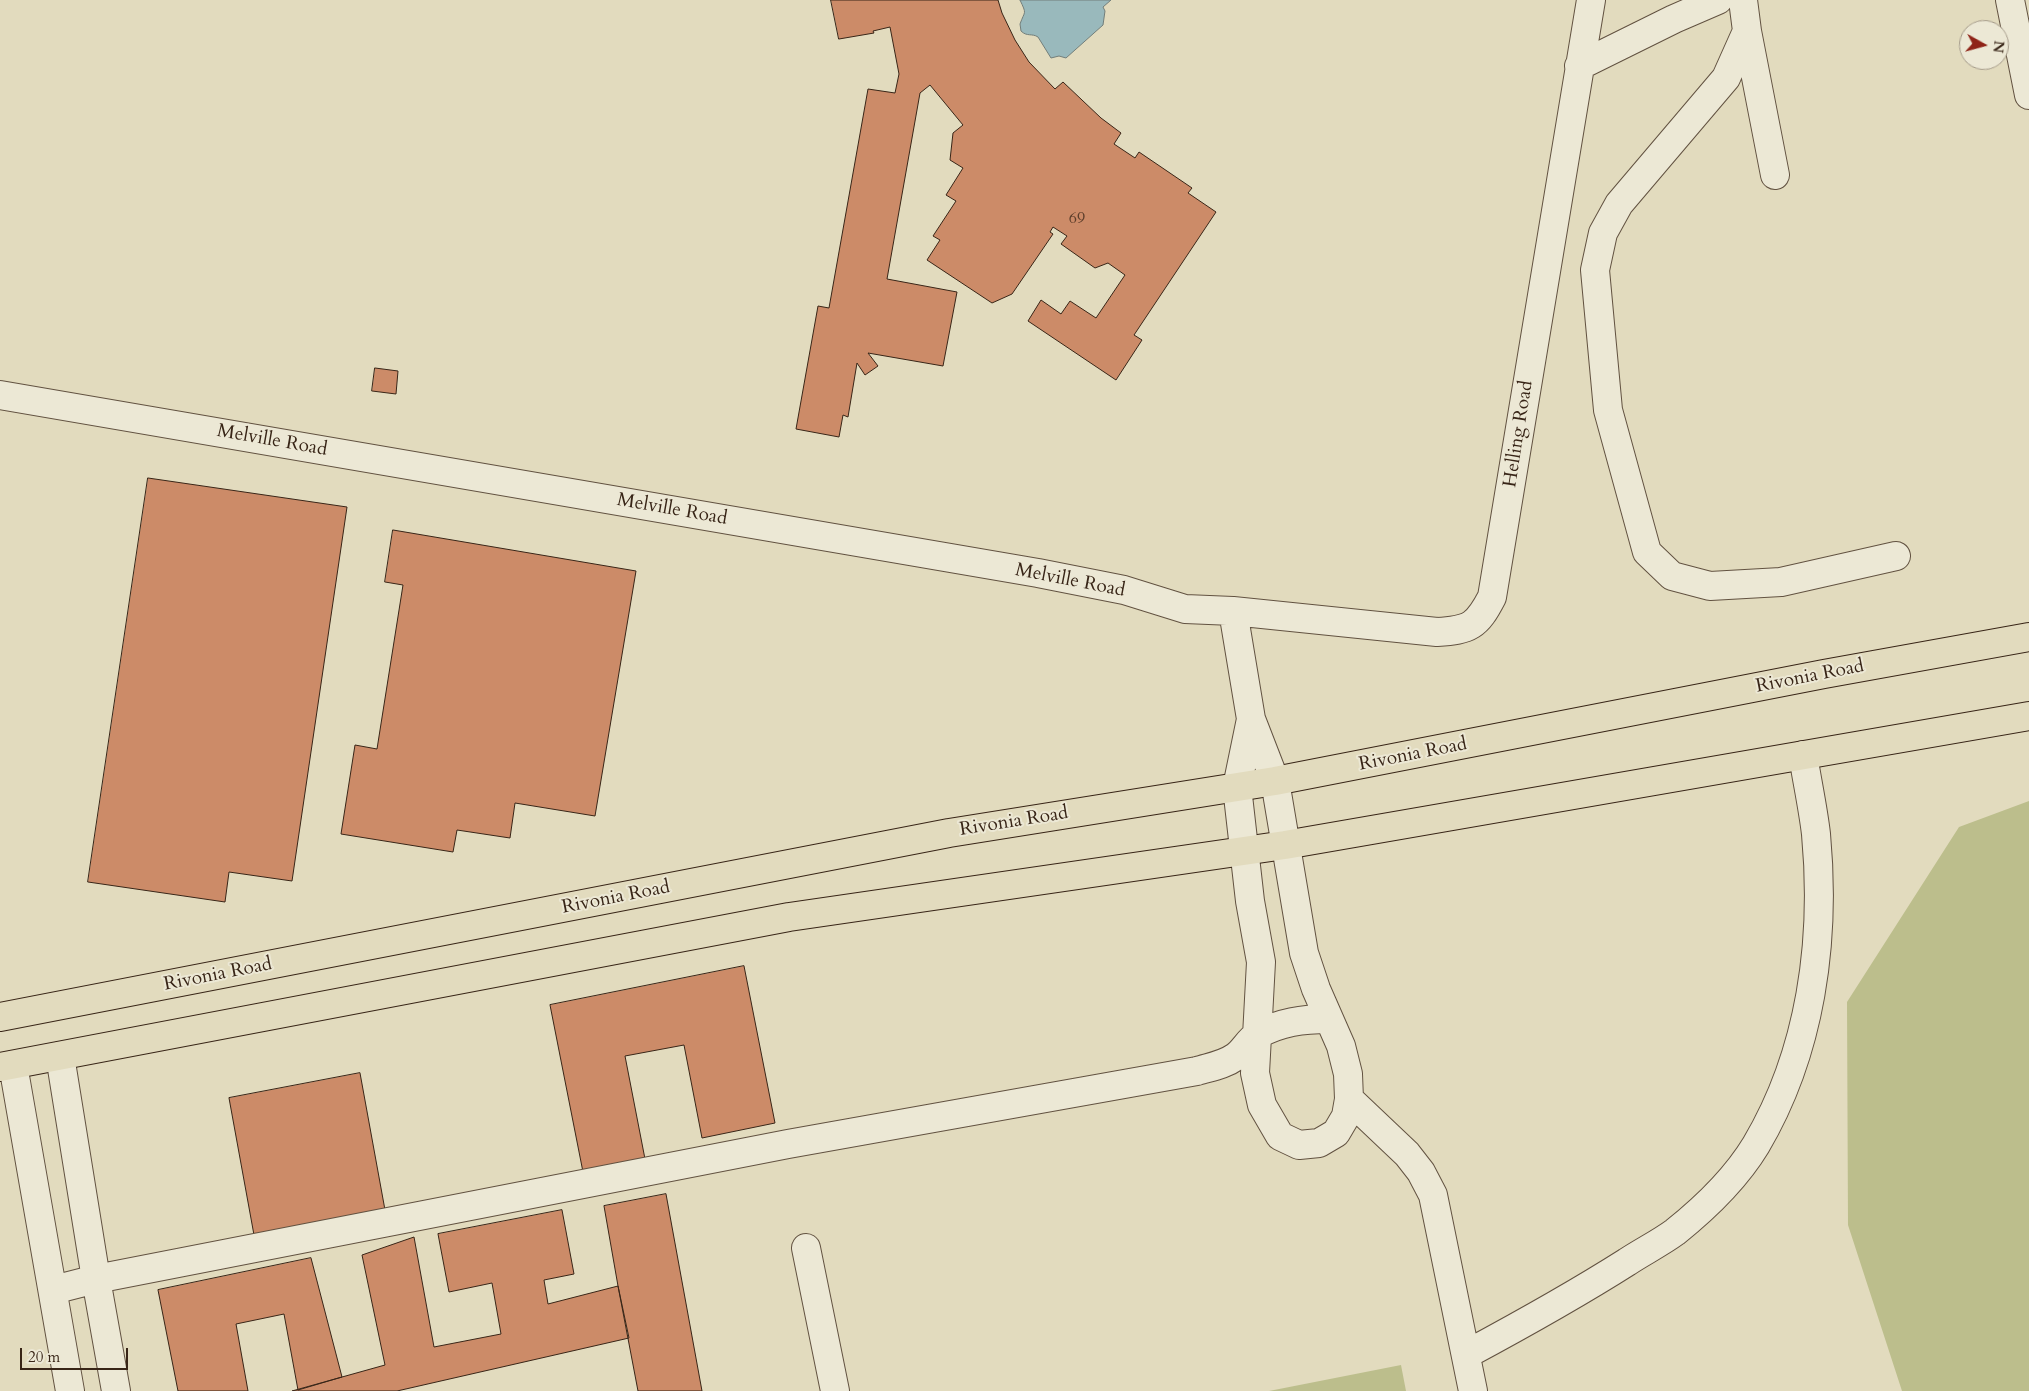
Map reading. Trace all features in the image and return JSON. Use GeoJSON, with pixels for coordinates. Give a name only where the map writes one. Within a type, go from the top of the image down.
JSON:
{"type":"FeatureCollection","features":[{"type":"Feature","properties":{"kind":"main road","name":"Rivonia Road"},"geometry":{"type":"LineString","coordinates":[[0,1017],[949,833],[1275,781],[1824,674],[2029,638]]}},
{"type":"Feature","properties":{"kind":"main road"},"geometry":{"type":"LineString","coordinates":[[6,1066],[789,917],[1244,852],[2029,716]]}},
{"type":"Feature","properties":{"kind":"street","name":"Helling Road"},"geometry":{"type":"LineString","coordinates":[[1233,611],[1437,632],[1461,630],[1481,618],[1492,597],[1590,0]]}},
{"type":"Feature","properties":{"kind":"street"},"geometry":{"type":"LineString","coordinates":[[1579,66],[1718,0]]}},
{"type":"Feature","properties":{"kind":"street"},"geometry":{"type":"LineString","coordinates":[[1743,0],[1747,31],[1775,175]]}},
{"type":"Feature","properties":{"kind":"street"},"geometry":{"type":"LineString","coordinates":[[2010,0],[2029,95]]}},
{"type":"Feature","properties":{"kind":"street"},"geometry":{"type":"LineString","coordinates":[[1747,31],[1726,78],[1619,204],[1603,233],[1595,270],[1608,410],[1647,552],[1672,576],[1710,586],[1781,582],[1896,556]]}},
{"type":"Feature","properties":{"kind":"street","name":"Melville Road"},"geometry":{"type":"LineString","coordinates":[[0,395],[1029,572],[1124,590],[1185,609],[1233,611]]}},
{"type":"Feature","properties":{"kind":"street"},"geometry":{"type":"LineString","coordinates":[[1233,611],[1252,719],[1275,781],[1304,953],[1316,989],[1341,1046],[1348,1074],[1349,1099],[1346,1116],[1336,1133],[1319,1143],[1299,1145],[1280,1136],[1262,1105],[1255,1073],[1261,962],[1250,901],[1237,787],[1252,719]]}},
{"type":"Feature","properties":{"kind":"street"},"geometry":{"type":"LineString","coordinates":[[1467,1354],[1609,1274],[1674,1232],[1724,1188],[1756,1146],[1779,1099],[1799,1049],[1816,961],[1819,909],[1816,834],[1803,755]]}},
{"type":"Feature","properties":{"kind":"street"},"geometry":{"type":"LineString","coordinates":[[53,1290],[96,1279],[788,1144],[1198,1071],[1216,1066],[1235,1057],[1256,1036],[1288,1022],[1303,1019],[1329,1019]]}},
{"type":"Feature","properties":{"kind":"street"},"geometry":{"type":"LineString","coordinates":[[60,1056],[116,1391]]}},
{"type":"Feature","properties":{"kind":"street"},"geometry":{"type":"LineString","coordinates":[[6,1066],[53,1290],[70,1391]]}},
{"type":"Feature","properties":{"kind":"street"},"geometry":{"type":"LineString","coordinates":[[1349,1099],[1407,1154],[1421,1172],[1433,1195],[1467,1354],[1473,1391]]}},
{"type":"Feature","properties":{"kind":"street"},"geometry":{"type":"LineString","coordinates":[[806,1248],[835,1391]]}},
{"type":"Feature","properties":{"kind":"green space"},"geometry":{"type":"Polygon","coordinates":[[[2029,801],[2029,1391],[1902,1391],[1848,1225],[1847,1002],[1959,827],[2029,801]]]}},
{"type":"Feature","properties":{"kind":"green space"},"geometry":{"type":"Polygon","coordinates":[[[1401,1365],[1406,1391],[1269,1391],[1401,1365]]]}},
{"type":"Feature","properties":{"kind":"water"},"geometry":{"type":"Polygon","coordinates":[[[1020,0],[1111,0],[1103,7],[1105,11],[1103,25],[1066,58],[1059,56],[1051,58],[1038,37],[1021,31],[1020,24],[1024,8],[1020,0]]]}},
{"type":"Feature","properties":{"kind":"building"},"geometry":{"type":"Polygon","coordinates":[[[831,0],[998,0],[1015,40],[1029,62],[1055,89],[1063,82],[1101,118],[1121,133],[1114,144],[1135,158],[1139,152],[1192,188],[1188,193],[1216,212],[1134,335],[1142,340],[1116,380],[1028,321],[1041,300],[1061,314],[1070,301],[1096,318],[1125,275],[1108,263],[1095,268],[1061,244],[1067,236],[1053,227],[1050,232],[1053,234],[1012,294],[992,303],[927,260],[940,240],[933,236],[956,201],[946,195],[963,168],[950,160],[953,133],[963,125],[930,85],[920,93],[887,279],[957,292],[943,366],[868,353],[878,366],[865,375],[857,363],[848,417],[843,415],[839,437],[796,429],[818,306],[829,308],[868,89],[895,93],[899,74],[890,27],[873,31],[874,33],[839,39],[831,0]]]}},
{"type":"Feature","properties":{"kind":"building"},"geometry":{"type":"Polygon","coordinates":[[[375,368],[398,371],[396,394],[372,391],[375,368]]]}},
{"type":"Feature","properties":{"kind":"building"},"geometry":{"type":"Polygon","coordinates":[[[148,478],[347,507],[292,881],[229,872],[225,902],[88,882],[148,478]]]}},
{"type":"Feature","properties":{"kind":"building"},"geometry":{"type":"Polygon","coordinates":[[[393,530],[636,571],[595,816],[515,803],[510,838],[457,830],[453,852],[341,834],[355,745],[377,749],[403,585],[385,582],[393,530]]]}},
{"type":"Feature","properties":{"kind":"building"},"geometry":{"type":"Polygon","coordinates":[[[744,966],[775,1123],[702,1138],[684,1045],[625,1056],[645,1159],[583,1172],[550,1005],[744,966]]]}},
{"type":"Feature","properties":{"kind":"building"},"geometry":{"type":"Polygon","coordinates":[[[360,1073],[385,1210],[254,1235],[229,1098],[360,1073]]]}},
{"type":"Feature","properties":{"kind":"building"},"geometry":{"type":"Polygon","coordinates":[[[666,1194],[702,1391],[638,1391],[618,1286],[604,1206],[666,1194]]]}},
{"type":"Feature","properties":{"kind":"building"},"geometry":{"type":"Polygon","coordinates":[[[562,1210],[574,1274],[544,1280],[548,1304],[618,1286],[629,1338],[397,1391],[292,1391],[385,1365],[362,1255],[414,1237],[434,1347],[501,1334],[492,1283],[449,1292],[438,1234],[562,1210]]]}},
{"type":"Feature","properties":{"kind":"building"},"geometry":{"type":"Polygon","coordinates":[[[311,1258],[342,1377],[298,1390],[284,1314],[236,1324],[248,1391],[178,1391],[158,1290],[311,1258]]]}}]}
